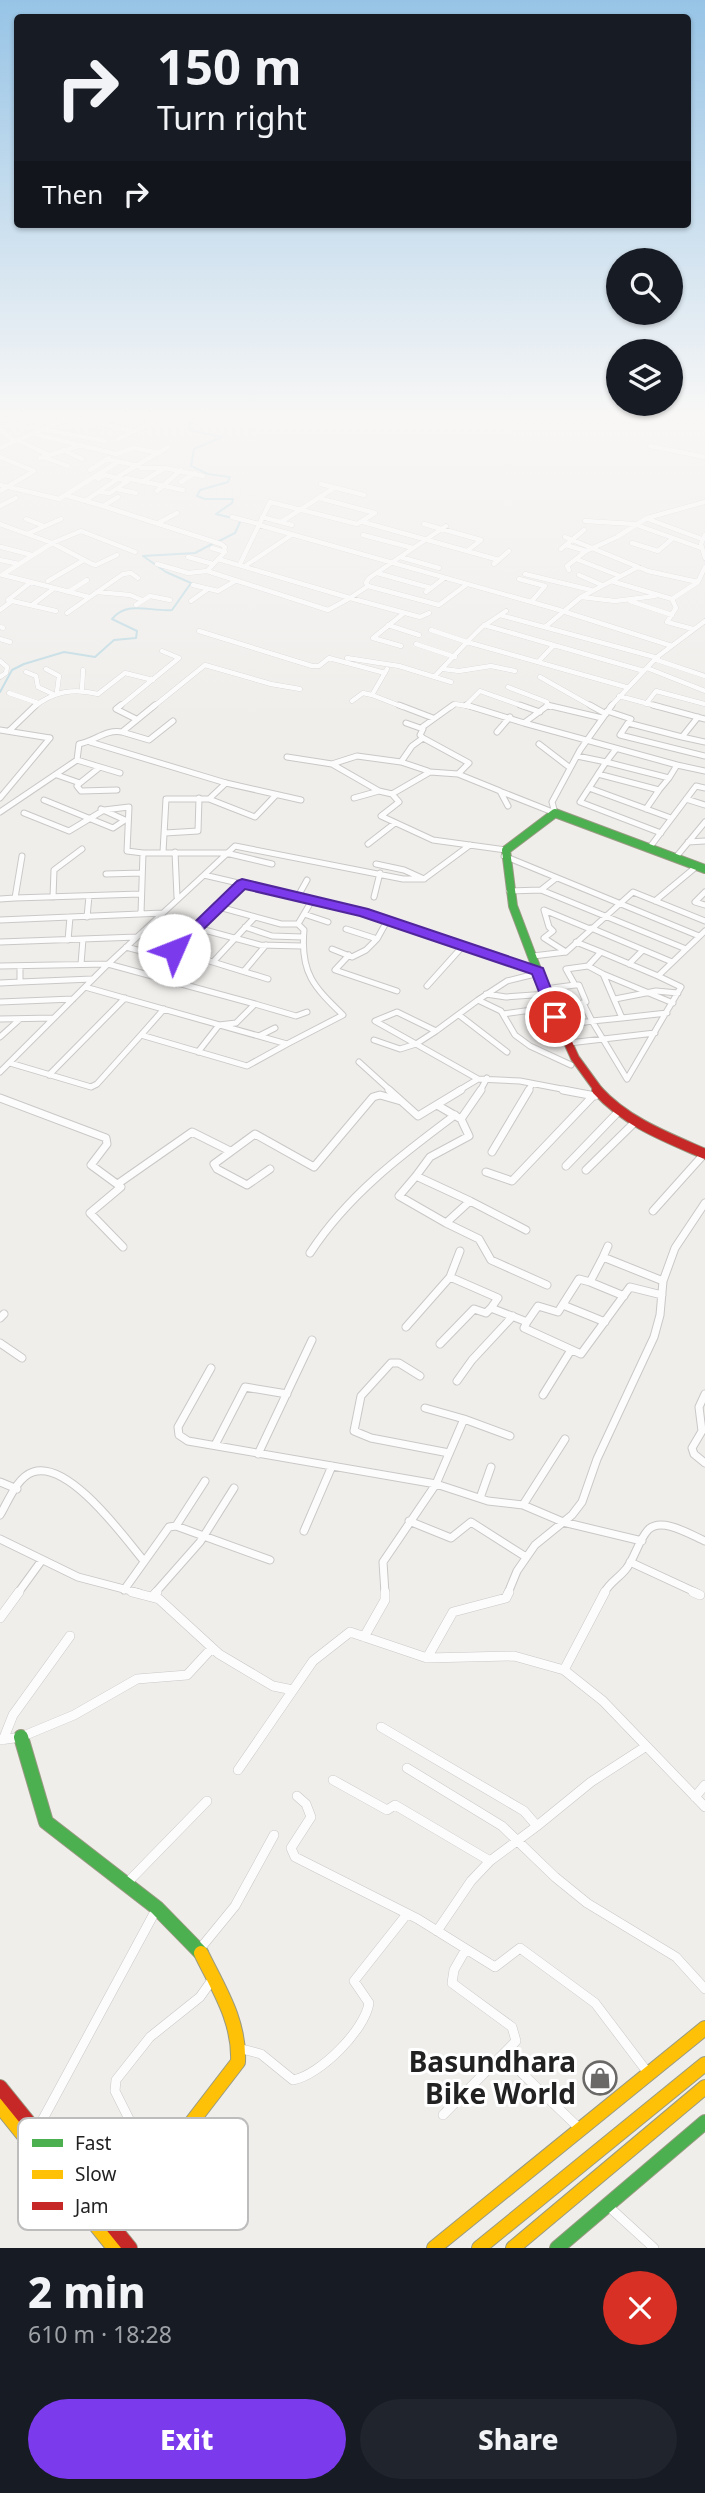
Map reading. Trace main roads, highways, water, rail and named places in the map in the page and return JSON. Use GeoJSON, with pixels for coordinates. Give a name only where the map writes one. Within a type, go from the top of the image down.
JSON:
{"type":"FeatureCollection","features":[{"type":"Feature","properties":{"kind":"main road"},"geometry":{"type":"LineString","coordinates":[[701,867],[555,813],[505,853],[509,891],[552,1008],[559,1026],[599,1096],[636,1121],[705,1154]]}},
{"type":"Feature","properties":{"kind":"main road"},"geometry":{"type":"LineString","coordinates":[[21,1737],[46,1822],[157,1908],[200,1950],[237,2032],[240,2049],[238,2062],[195,2118]]}},
{"type":"Feature","properties":{"kind":"main road"},"geometry":{"type":"LineString","coordinates":[[435,2248],[705,2028]]}},
{"type":"Feature","properties":{"kind":"main road"},"geometry":{"type":"LineString","coordinates":[[479,2248],[705,2064]]}},
{"type":"Feature","properties":{"kind":"main road"},"geometry":{"type":"LineString","coordinates":[[0,2087],[25,2118]]}},
{"type":"Feature","properties":{"kind":"main road"},"geometry":{"type":"LineString","coordinates":[[513,2248],[705,2087]]}},
{"type":"Feature","properties":{"kind":"main road"},"geometry":{"type":"LineString","coordinates":[[0,2106],[18,2128]]}},
{"type":"Feature","properties":{"kind":"main road"},"geometry":{"type":"LineString","coordinates":[[556,2248],[705,2122]]}},
{"type":"Feature","properties":{"kind":"main road"},"geometry":{"type":"LineString","coordinates":[[100,2230],[114,2248]]}},
{"type":"Feature","properties":{"kind":"main road"},"geometry":{"type":"LineString","coordinates":[[115,2230],[130,2248]]}},
{"type":"Feature","properties":{"kind":"waterway"},"geometry":{"type":"LineString","coordinates":[[224,516],[232,518]]}},
{"type":"Feature","properties":{"kind":"waterway"},"geometry":{"type":"LineString","coordinates":[[217,542],[235,533],[240,522]]}},
{"type":"Feature","properties":{"kind":"waterway"},"geometry":{"type":"LineString","coordinates":[[0,692],[12,670],[24,664],[64,652],[95,657],[114,640],[136,638],[137,631],[112,619],[118,613],[132,608],[172,610],[191,583],[166,572],[143,556],[195,553],[212,544]]}},
{"type":"Feature","properties":{"kind":"place","name":"Basundhara Bike World"},"geometry":{"type":"Point","coordinates":[600,2078]}}]}
